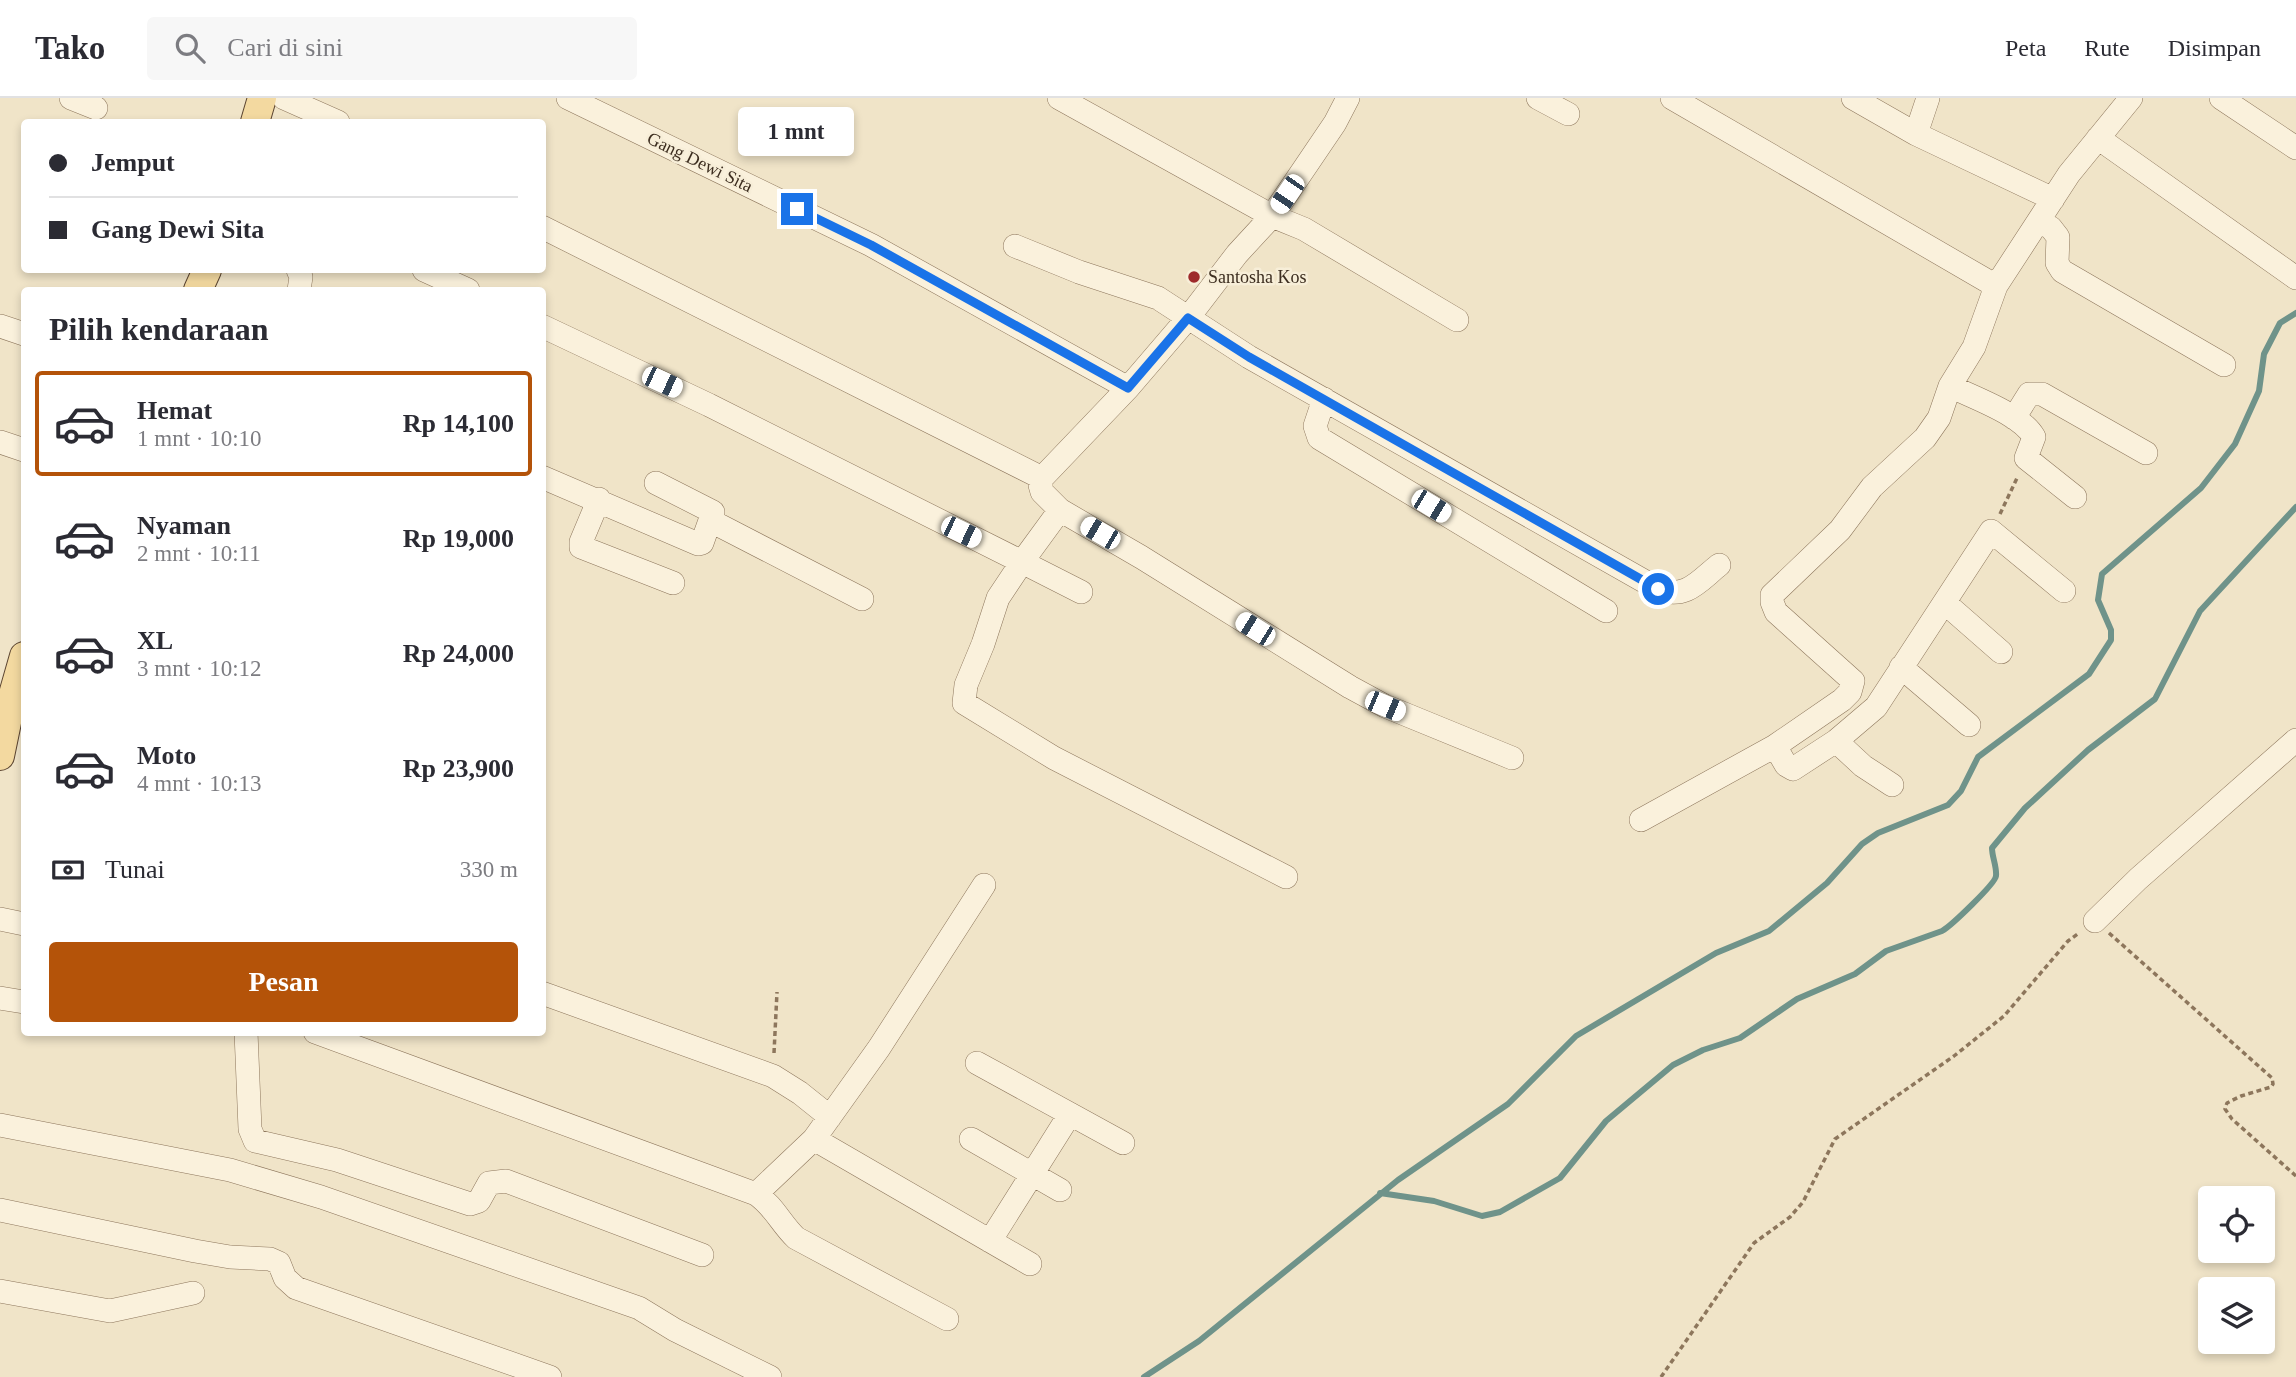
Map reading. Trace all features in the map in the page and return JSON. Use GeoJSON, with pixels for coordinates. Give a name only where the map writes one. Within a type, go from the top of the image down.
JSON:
{"type":"FeatureCollection","features":[{"type":"Feature","properties":{"kind":"main road"},"geometry":{"type":"LineString","coordinates":[[0,751],[21,666]]}},
{"type":"Feature","properties":{"kind":"street"},"geometry":{"type":"LineString","coordinates":[[71,98],[96,108]]}},
{"type":"Feature","properties":{"kind":"street","name":"Gang Dewi Sita"},"geometry":{"type":"LineString","coordinates":[[568,98],[871,245],[1128,388]]}},
{"type":"Feature","properties":{"kind":"street"},"geometry":{"type":"LineString","coordinates":[[1059,98],[1272,216],[1304,229],[1457,320]]}},
{"type":"Feature","properties":{"kind":"street"},"geometry":{"type":"LineString","coordinates":[[1348,98],[1335,123],[1272,216],[1237,254],[1188,318],[1128,388],[1042,478],[1040,485],[1042,492],[1060,510],[1141,556],[1350,687],[1385,706],[1513,758]]}},
{"type":"Feature","properties":{"kind":"street"},"geometry":{"type":"LineString","coordinates":[[1538,98],[1568,114]]}},
{"type":"Feature","properties":{"kind":"street"},"geometry":{"type":"LineString","coordinates":[[1672,98],[1996,286]]}},
{"type":"Feature","properties":{"kind":"street"},"geometry":{"type":"LineString","coordinates":[[1853,98],[1916,134],[2053,199]]}},
{"type":"Feature","properties":{"kind":"street"},"geometry":{"type":"LineString","coordinates":[[1916,134],[1928,98]]}},
{"type":"Feature","properties":{"kind":"street"},"geometry":{"type":"LineString","coordinates":[[1641,820],[1775,746],[1842,700],[1853,687],[1850,676],[1776,612],[1772,595],[1840,530],[1872,487],[1925,438],[1939,418],[1950,386],[1973,347],[1996,286],[2053,199],[2131,98]]}},
{"type":"Feature","properties":{"kind":"street"},"geometry":{"type":"LineString","coordinates":[[2221,98],[2296,148]]}},
{"type":"Feature","properties":{"kind":"street"},"geometry":{"type":"LineString","coordinates":[[262,104],[325,119]]}},
{"type":"Feature","properties":{"kind":"street"},"geometry":{"type":"LineString","coordinates":[[2098,138],[2296,278]]}},
{"type":"Feature","properties":{"kind":"street"},"geometry":{"type":"LineString","coordinates":[[2039,220],[2058,237],[2057,263],[2062,271],[2224,365]]}},
{"type":"Feature","properties":{"kind":"street"},"geometry":{"type":"LineString","coordinates":[[546,229],[1042,478]]}},
{"type":"Feature","properties":{"kind":"street"},"geometry":{"type":"LineString","coordinates":[[1015,246],[1079,272],[1158,298],[1249,357],[1658,589],[1669,593],[1688,590],[1719,565]]}},
{"type":"Feature","properties":{"kind":"street"},"geometry":{"type":"LineString","coordinates":[[431,273],[461,287]]}},
{"type":"Feature","properties":{"kind":"street"},"geometry":{"type":"LineString","coordinates":[[0,326],[21,333]]}},
{"type":"Feature","properties":{"kind":"street"},"geometry":{"type":"LineString","coordinates":[[546,328],[709,405],[1081,592]]}},
{"type":"Feature","properties":{"kind":"street"},"geometry":{"type":"LineString","coordinates":[[1950,386],[2014,418],[2027,428],[2034,437],[2026,458],[2075,497]]}},
{"type":"Feature","properties":{"kind":"street"},"geometry":{"type":"LineString","coordinates":[[2014,418],[2029,394],[2042,394],[2146,453]]}},
{"type":"Feature","properties":{"kind":"street"},"geometry":{"type":"LineString","coordinates":[[1324,399],[1315,426],[1319,438],[1606,611]]}},
{"type":"Feature","properties":{"kind":"street"},"geometry":{"type":"LineString","coordinates":[[0,442],[21,449]]}},
{"type":"Feature","properties":{"kind":"street"},"geometry":{"type":"LineString","coordinates":[[546,479],[599,499],[698,544],[703,541],[713,512],[656,483]]}},
{"type":"Feature","properties":{"kind":"street"},"geometry":{"type":"LineString","coordinates":[[599,499],[581,547],[673,583]]}},
{"type":"Feature","properties":{"kind":"street"},"geometry":{"type":"LineString","coordinates":[[1060,510],[998,598],[966,685],[964,703],[1054,758],[1286,877]]}},
{"type":"Feature","properties":{"kind":"street"},"geometry":{"type":"LineString","coordinates":[[711,521],[862,599]]}},
{"type":"Feature","properties":{"kind":"street"},"geometry":{"type":"LineString","coordinates":[[1775,746],[1786,765],[1793,769],[1836,741],[1877,707],[1991,531],[2064,591]]}},
{"type":"Feature","properties":{"kind":"street"},"geometry":{"type":"LineString","coordinates":[[1945,603],[2001,652]]}},
{"type":"Feature","properties":{"kind":"street"},"geometry":{"type":"LineString","coordinates":[[1901,667],[1969,724]]}},
{"type":"Feature","properties":{"kind":"street"},"geometry":{"type":"LineString","coordinates":[[2095,921],[2137,879],[2296,740]]}},
{"type":"Feature","properties":{"kind":"street"},"geometry":{"type":"LineString","coordinates":[[1836,741],[1863,766],[1892,785]]}},
{"type":"Feature","properties":{"kind":"street"},"geometry":{"type":"LineString","coordinates":[[756,1194],[814,1139],[879,1048],[984,886]]}},
{"type":"Feature","properties":{"kind":"street"},"geometry":{"type":"LineString","coordinates":[[0,919],[21,923]]}},
{"type":"Feature","properties":{"kind":"street"},"geometry":{"type":"LineString","coordinates":[[546,994],[773,1076],[830,1116]]}},
{"type":"Feature","properties":{"kind":"street"},"geometry":{"type":"LineString","coordinates":[[0,998],[21,1002]]}},
{"type":"Feature","properties":{"kind":"street"},"geometry":{"type":"LineString","coordinates":[[246,1036],[250,1129],[255,1141],[337,1160],[470,1204],[479,1201],[489,1183],[506,1181],[702,1255]]}},
{"type":"Feature","properties":{"kind":"street"},"geometry":{"type":"LineString","coordinates":[[326,1036],[756,1194],[768,1202],[787,1230],[796,1238],[947,1319]]}},
{"type":"Feature","properties":{"kind":"street"},"geometry":{"type":"LineString","coordinates":[[977,1063],[1122,1143]]}},
{"type":"Feature","properties":{"kind":"street"},"geometry":{"type":"LineString","coordinates":[[990,1241],[1070,1114]]}},
{"type":"Feature","properties":{"kind":"street"},"geometry":{"type":"LineString","coordinates":[[0,1125],[230,1170],[321,1197],[639,1308],[675,1330],[770,1377]]}},
{"type":"Feature","properties":{"kind":"street"},"geometry":{"type":"LineString","coordinates":[[814,1139],[1030,1264]]}},
{"type":"Feature","properties":{"kind":"street"},"geometry":{"type":"LineString","coordinates":[[971,1139],[1060,1190]]}},
{"type":"Feature","properties":{"kind":"street"},"geometry":{"type":"LineString","coordinates":[[0,1210],[195,1251],[230,1257],[270,1259],[279,1263],[285,1278],[296,1287],[550,1377]]}},
{"type":"Feature","properties":{"kind":"street"},"geometry":{"type":"LineString","coordinates":[[0,1291],[110,1311],[193,1293]]}},
{"type":"Feature","properties":{"kind":"path"},"geometry":{"type":"LineString","coordinates":[[1991,531],[2026,458]]}},
{"type":"Feature","properties":{"kind":"path"},"geometry":{"type":"LineString","coordinates":[[1661,1377],[1754,1243],[1790,1217],[1803,1202],[1835,1139],[1954,1056],[2004,1016],[2068,941],[2095,921],[2272,1078],[2271,1087],[2227,1102],[2225,1109],[2232,1119],[2296,1176]]}},
{"type":"Feature","properties":{"kind":"path"},"geometry":{"type":"LineString","coordinates":[[773,1076],[777,992]]}},
{"type":"Feature","properties":{"kind":"waterway"},"geometry":{"type":"LineString","coordinates":[[1144,1377],[1199,1341],[1398,1180],[1508,1104],[1576,1036],[1716,953],[1769,931],[1827,883],[1862,844],[1878,833],[1948,805],[1961,791],[1978,757],[2089,674],[2111,640],[2111,630],[2098,600],[2102,574],[2201,488],[2235,444],[2259,391],[2264,354],[2280,323],[2296,313]]}},
{"type":"Feature","properties":{"kind":"waterway"},"geometry":{"type":"LineString","coordinates":[[1380,1193],[1434,1201],[1482,1216],[1500,1212],[1560,1178],[1606,1121],[1673,1065],[1703,1050],[1740,1038],[1797,999],[1855,974],[1886,951],[1947,928],[1994,880],[1996,873],[1992,848],[2025,808],[2088,750],[2155,699],[2200,611],[2296,507]]}},
{"type":"Feature","properties":{"kind":"place","name":"Santosha Kos"},"geometry":{"type":"Point","coordinates":[1194,277]}},
{"type":"Feature","properties":{"kind":"route"},"geometry":{"type":"LineString","coordinates":[[797,209],[871,245],[1128,388],[1188,318],[1249,357],[1658,589]]}}]}
